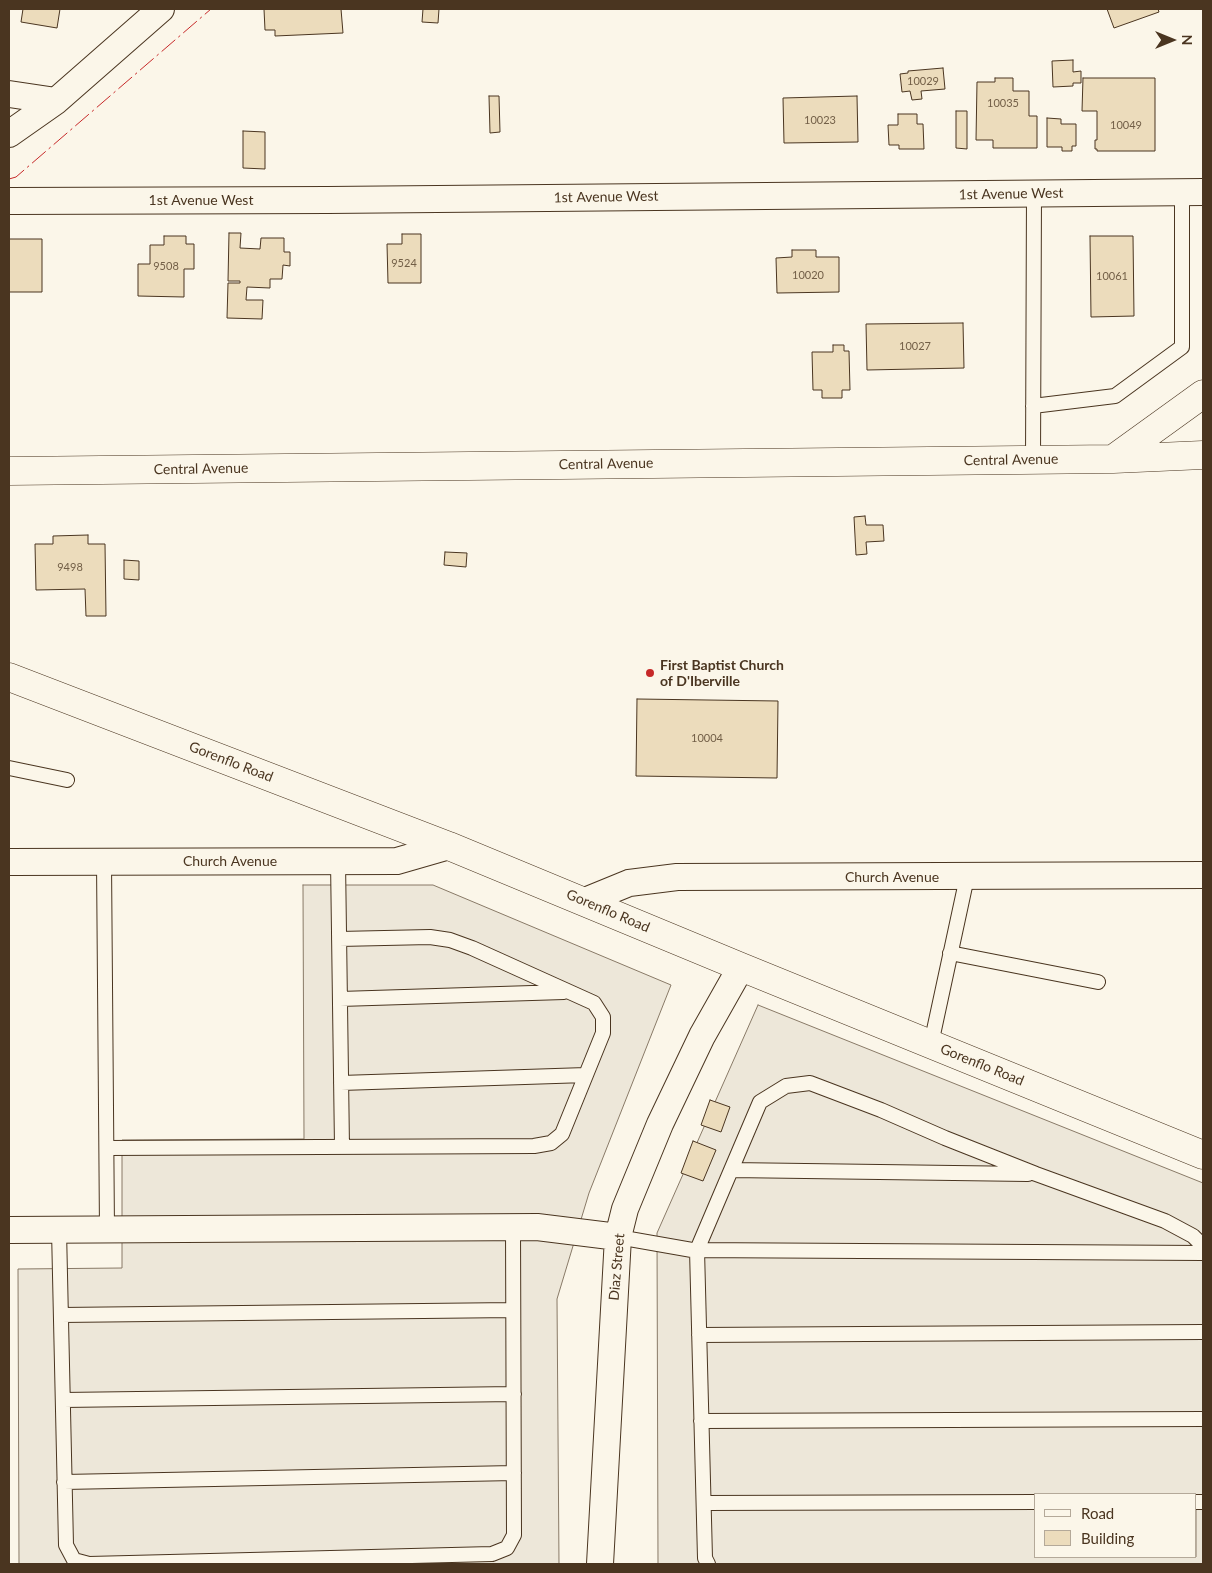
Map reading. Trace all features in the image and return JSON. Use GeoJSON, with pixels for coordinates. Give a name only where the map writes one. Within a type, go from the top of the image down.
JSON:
{"type":"FeatureCollection","features":[{"type":"Feature","properties":{"kind":"street"},"geometry":{"type":"LineString","coordinates":[[9,134],[56,101],[161,9]]}},
{"type":"Feature","properties":{"kind":"street"},"geometry":{"type":"LineString","coordinates":[[9,94],[56,101]]}},
{"type":"Feature","properties":{"kind":"street","name":"1st Avenue West"},"geometry":{"type":"LineString","coordinates":[[9,201],[338,200],[1193,192]]}},
{"type":"Feature","properties":{"kind":"street"},"geometry":{"type":"LineString","coordinates":[[1113,459],[1203,394]]}},
{"type":"Feature","properties":{"kind":"street","name":"Central Avenue"},"geometry":{"type":"LineString","coordinates":[[9,471],[1113,459],[1203,456]]}},
{"type":"Feature","properties":{"kind":"street","name":"Gorenflo Road"},"geometry":{"type":"LineString","coordinates":[[9,677],[449,846],[741,968],[1203,1154]]}},
{"type":"Feature","properties":{"kind":"street","name":"Church Avenue"},"geometry":{"type":"LineString","coordinates":[[9,862],[397,861],[449,846]]}},
{"type":"Feature","properties":{"kind":"street","name":"Church Avenue"},"geometry":{"type":"LineString","coordinates":[[585,902],[629,883],[677,877],[1203,875]]}},
{"type":"Feature","properties":{"kind":"street","name":"Diaz Street"},"geometry":{"type":"LineString","coordinates":[[600,1564],[618,1237],[625,1209],[660,1124],[702,1036],[741,968]]}},
{"type":"Feature","properties":{"kind":"street"},"geometry":{"type":"LineString","coordinates":[[9,1230],[537,1227],[618,1237]]}},
{"type":"Feature","properties":{"kind":"lane"},"geometry":{"type":"LineString","coordinates":[[1033,406],[1115,396],[1182,347],[1193,192]]}},
{"type":"Feature","properties":{"kind":"lane"},"geometry":{"type":"LineString","coordinates":[[1033,460],[1034,193]]}},
{"type":"Feature","properties":{"kind":"lane"},"geometry":{"type":"LineString","coordinates":[[9,768],[67,780]]}},
{"type":"Feature","properties":{"kind":"lane"},"geometry":{"type":"LineString","coordinates":[[338,861],[342,1147]]}},
{"type":"Feature","properties":{"kind":"lane"},"geometry":{"type":"LineString","coordinates":[[104,862],[107,1230]]}},
{"type":"Feature","properties":{"kind":"lane"},"geometry":{"type":"LineString","coordinates":[[931,1044],[966,876]]}},
{"type":"Feature","properties":{"kind":"lane"},"geometry":{"type":"LineString","coordinates":[[107,1148],[534,1146],[551,1143],[562,1134],[603,1033],[603,1017],[594,1003],[450,940],[430,937],[339,939]]}},
{"type":"Feature","properties":{"kind":"lane"},"geometry":{"type":"LineString","coordinates":[[950,953],[1098,982]]}},
{"type":"Feature","properties":{"kind":"lane"},"geometry":{"type":"LineString","coordinates":[[340,999],[567,992]]}},
{"type":"Feature","properties":{"kind":"lane"},"geometry":{"type":"LineString","coordinates":[[341,1083],[586,1075]]}},
{"type":"Feature","properties":{"kind":"lane"},"geometry":{"type":"LineString","coordinates":[[708,1564],[705,1558],[697,1250],[760,1102],[786,1086],[810,1083],[1036,1174],[1165,1221],[1192,1236],[1203,1246]]}},
{"type":"Feature","properties":{"kind":"lane"},"geometry":{"type":"LineString","coordinates":[[731,1170],[1036,1174]]}},
{"type":"Feature","properties":{"kind":"lane"},"geometry":{"type":"LineString","coordinates":[[59,1230],[66,1545],[74,1560],[89,1564],[492,1554],[507,1548],[514,1535],[513,1227]]}},
{"type":"Feature","properties":{"kind":"lane"},"geometry":{"type":"LineString","coordinates":[[618,1237],[697,1250],[1203,1253]]}},
{"type":"Feature","properties":{"kind":"lane"},"geometry":{"type":"LineString","coordinates":[[61,1315],[513,1310]]}},
{"type":"Feature","properties":{"kind":"lane"},"geometry":{"type":"LineString","coordinates":[[699,1335],[1203,1332]]}},
{"type":"Feature","properties":{"kind":"lane"},"geometry":{"type":"LineString","coordinates":[[63,1400],[514,1394]]}},
{"type":"Feature","properties":{"kind":"lane"},"geometry":{"type":"LineString","coordinates":[[702,1421],[1203,1419]]}},
{"type":"Feature","properties":{"kind":"lane"},"geometry":{"type":"LineString","coordinates":[[64,1482],[514,1473]]}},
{"type":"Feature","properties":{"kind":"lane"},"geometry":{"type":"LineString","coordinates":[[704,1503],[1034,1502]]}},
{"type":"Feature","properties":{"kind":"shaded area"},"geometry":{"type":"Polygon","coordinates":[[[303,885],[433,885],[671,985],[589,1193],[557,1299],[559,1564],[19,1564],[18,1269],[122,1268],[122,1140],[304,1139],[303,885]]]}},
{"type":"Feature","properties":{"kind":"shaded area"},"geometry":{"type":"Polygon","coordinates":[[[758,1005],[1203,1183],[1203,1564],[658,1564],[657,1233],[758,1005]]]}},
{"type":"Feature","properties":{"kind":"building"},"geometry":{"type":"Polygon","coordinates":[[[23,9],[60,9],[57,28],[21,22],[23,9]]]}},
{"type":"Feature","properties":{"kind":"building"},"geometry":{"type":"Polygon","coordinates":[[[264,9],[341,9],[343,33],[275,36],[275,30],[265,30],[264,9]]]}},
{"type":"Feature","properties":{"kind":"building"},"geometry":{"type":"Polygon","coordinates":[[[423,9],[439,9],[438,23],[422,22],[423,9]]]}},
{"type":"Feature","properties":{"kind":"building"},"geometry":{"type":"Polygon","coordinates":[[[1107,9],[1158,9],[1159,12],[1114,28],[1107,9]]]}},
{"type":"Feature","properties":{"kind":"building"},"geometry":{"type":"Polygon","coordinates":[[[1073,60],[1073,72],[1081,71],[1081,83],[1073,83],[1073,86],[1053,87],[1052,61],[1073,60]]]}},
{"type":"Feature","properties":{"kind":"building"},"geometry":{"type":"Polygon","coordinates":[[[943,68],[945,89],[921,91],[922,99],[912,100],[910,91],[902,92],[900,74],[908,73],[908,71],[943,68]]]}},
{"type":"Feature","properties":{"kind":"building"},"geometry":{"type":"Polygon","coordinates":[[[995,78],[1013,78],[1013,91],[1029,91],[1029,116],[1037,116],[1037,148],[993,148],[993,140],[976,140],[977,82],[995,82],[995,78]]]}},
{"type":"Feature","properties":{"kind":"building"},"geometry":{"type":"Polygon","coordinates":[[[1083,78],[1155,78],[1155,151],[1097,151],[1095,149],[1095,140],[1097,140],[1097,111],[1082,111],[1083,78]]]}},
{"type":"Feature","properties":{"kind":"building"},"geometry":{"type":"Polygon","coordinates":[[[489,96],[499,96],[500,132],[490,133],[489,96]]]}},
{"type":"Feature","properties":{"kind":"building"},"geometry":{"type":"Polygon","coordinates":[[[857,96],[858,142],[784,143],[783,98],[857,96]]]}},
{"type":"Feature","properties":{"kind":"building"},"geometry":{"type":"Polygon","coordinates":[[[956,111],[967,111],[967,149],[956,148],[956,111]]]}},
{"type":"Feature","properties":{"kind":"building"},"geometry":{"type":"Polygon","coordinates":[[[898,114],[917,114],[917,124],[923,124],[924,149],[899,149],[899,145],[889,145],[888,125],[898,125],[898,114]]]}},
{"type":"Feature","properties":{"kind":"building"},"geometry":{"type":"Polygon","coordinates":[[[1047,118],[1061,119],[1061,124],[1076,124],[1076,146],[1072,146],[1072,151],[1062,151],[1062,147],[1047,147],[1047,118]]]}},
{"type":"Feature","properties":{"kind":"building"},"geometry":{"type":"Polygon","coordinates":[[[243,131],[265,132],[265,169],[243,168],[243,131]]]}},
{"type":"Feature","properties":{"kind":"building"},"geometry":{"type":"Polygon","coordinates":[[[229,233],[241,233],[240,248],[260,249],[261,238],[284,238],[284,252],[290,252],[290,266],[283,265],[282,279],[270,279],[270,288],[247,287],[246,300],[263,300],[262,319],[227,318],[228,283],[240,283],[240,281],[228,281],[229,233]]]}},
{"type":"Feature","properties":{"kind":"building"},"geometry":{"type":"Polygon","coordinates":[[[402,234],[421,234],[421,283],[388,283],[387,244],[402,244],[402,234]]]}},
{"type":"Feature","properties":{"kind":"building"},"geometry":{"type":"Polygon","coordinates":[[[164,236],[186,236],[186,244],[194,244],[194,269],[184,269],[184,297],[138,296],[138,264],[150,264],[150,245],[164,245],[164,236]]]}},
{"type":"Feature","properties":{"kind":"building"},"geometry":{"type":"Polygon","coordinates":[[[1090,236],[1133,236],[1134,316],[1091,317],[1090,236]]]}},
{"type":"Feature","properties":{"kind":"building"},"geometry":{"type":"Polygon","coordinates":[[[9,239],[42,239],[42,292],[9,292],[9,239]]]}},
{"type":"Feature","properties":{"kind":"building"},"geometry":{"type":"Polygon","coordinates":[[[792,250],[816,250],[816,257],[839,257],[839,292],[777,293],[776,258],[792,257],[792,250]]]}},
{"type":"Feature","properties":{"kind":"building"},"geometry":{"type":"Polygon","coordinates":[[[963,323],[964,368],[867,370],[866,324],[963,323]]]}},
{"type":"Feature","properties":{"kind":"building"},"geometry":{"type":"Polygon","coordinates":[[[833,345],[844,345],[844,351],[849,351],[850,390],[842,390],[842,398],[822,398],[822,390],[813,390],[812,352],[833,352],[833,345]]]}},
{"type":"Feature","properties":{"kind":"building"},"geometry":{"type":"Polygon","coordinates":[[[865,516],[866,525],[883,525],[884,541],[866,542],[867,554],[856,555],[854,517],[865,516]]]}},
{"type":"Feature","properties":{"kind":"building"},"geometry":{"type":"Polygon","coordinates":[[[88,535],[88,544],[105,544],[106,616],[86,616],[85,589],[36,590],[35,544],[53,544],[53,536],[88,535]]]}},
{"type":"Feature","properties":{"kind":"building"},"geometry":{"type":"Polygon","coordinates":[[[445,552],[467,553],[466,567],[444,565],[445,552]]]}},
{"type":"Feature","properties":{"kind":"building"},"geometry":{"type":"Polygon","coordinates":[[[124,560],[139,561],[139,580],[124,579],[124,560]]]}},
{"type":"Feature","properties":{"kind":"building"},"geometry":{"type":"Polygon","coordinates":[[[637,699],[778,701],[777,778],[636,776],[637,699]]]}},
{"type":"Feature","properties":{"kind":"building"},"geometry":{"type":"Polygon","coordinates":[[[710,1100],[730,1107],[721,1132],[701,1125],[710,1100]]]}},
{"type":"Feature","properties":{"kind":"building"},"geometry":{"type":"Polygon","coordinates":[[[693,1141],[716,1150],[703,1181],[681,1173],[693,1141]]]}},
{"type":"Feature","properties":{"kind":"power"},"geometry":{"type":"LineString","coordinates":[[9,179],[16,177],[211,9]]}},
{"type":"Feature","properties":{"kind":"place","name":"First Baptist Church of D'Iberville"},"geometry":{"type":"Point","coordinates":[650,673]}}]}
